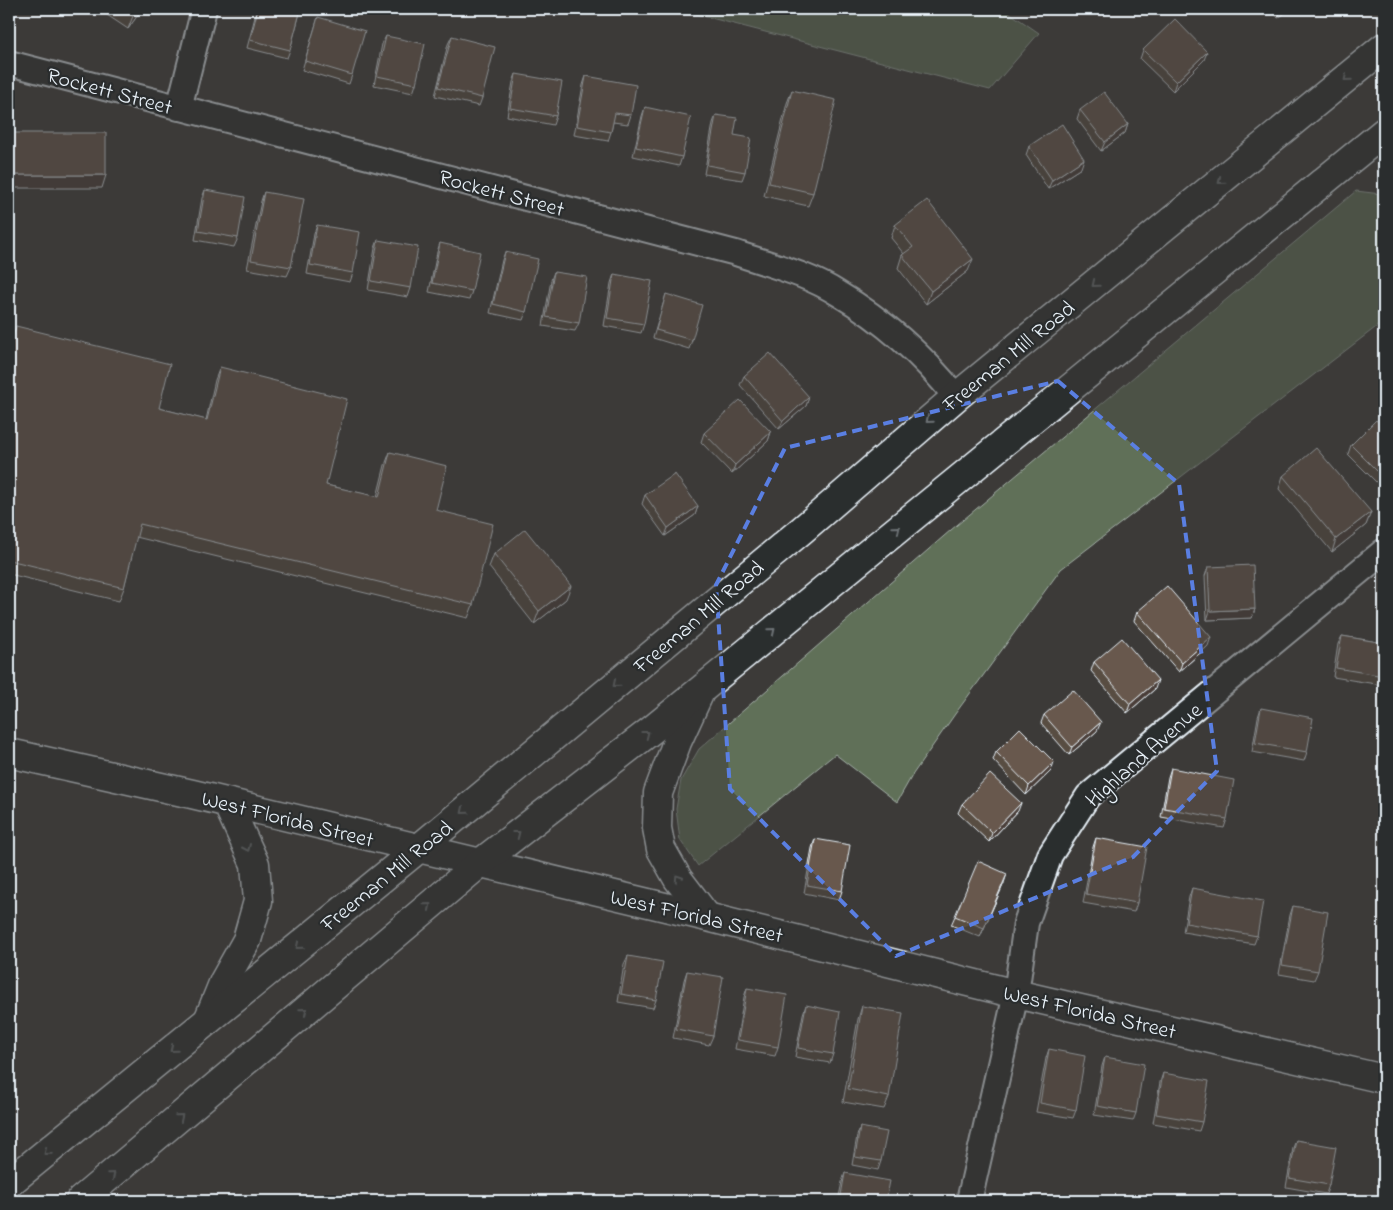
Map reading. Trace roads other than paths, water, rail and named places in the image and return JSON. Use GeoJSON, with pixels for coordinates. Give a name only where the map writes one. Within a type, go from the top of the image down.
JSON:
{"type":"FeatureCollection","features":[{"type":"Feature","properties":{"kind":"main road","name":"Freeman Mill Road"},"geometry":{"type":"LineString","coordinates":[[9,1183],[418,849],[802,530],[956,397],[1384,47]]}},
{"type":"Feature","properties":{"kind":"main road"},"geometry":{"type":"LineString","coordinates":[[85,1199],[479,864],[702,688],[1381,140]]}},
{"type":"Feature","properties":{"kind":"main road"},"geometry":{"type":"LineString","coordinates":[[702,688],[677,742],[658,793],[656,828],[661,849],[678,879],[707,917]]}},
{"type":"Feature","properties":{"kind":"main road","name":"West Florida Street"},"geometry":{"type":"LineString","coordinates":[[9,753],[707,917],[1016,994],[1384,1079]]}},
{"type":"Feature","properties":{"kind":"main road"},"geometry":{"type":"LineString","coordinates":[[208,1020],[224,981],[247,940],[258,901],[255,864],[227,804]]}},
{"type":"Feature","properties":{"kind":"street"},"geometry":{"type":"LineString","coordinates":[[179,108],[204,9]]}},
{"type":"Feature","properties":{"kind":"street","name":"Rockett Street"},"geometry":{"type":"LineString","coordinates":[[9,63],[736,254],[800,275],[838,293],[888,328],[944,382],[956,397]]}},
{"type":"Feature","properties":{"kind":"street","name":"Highland Avenue"},"geometry":{"type":"LineString","coordinates":[[969,1201],[1016,994],[1026,923],[1050,855],[1088,796],[1384,551]]}}]}
